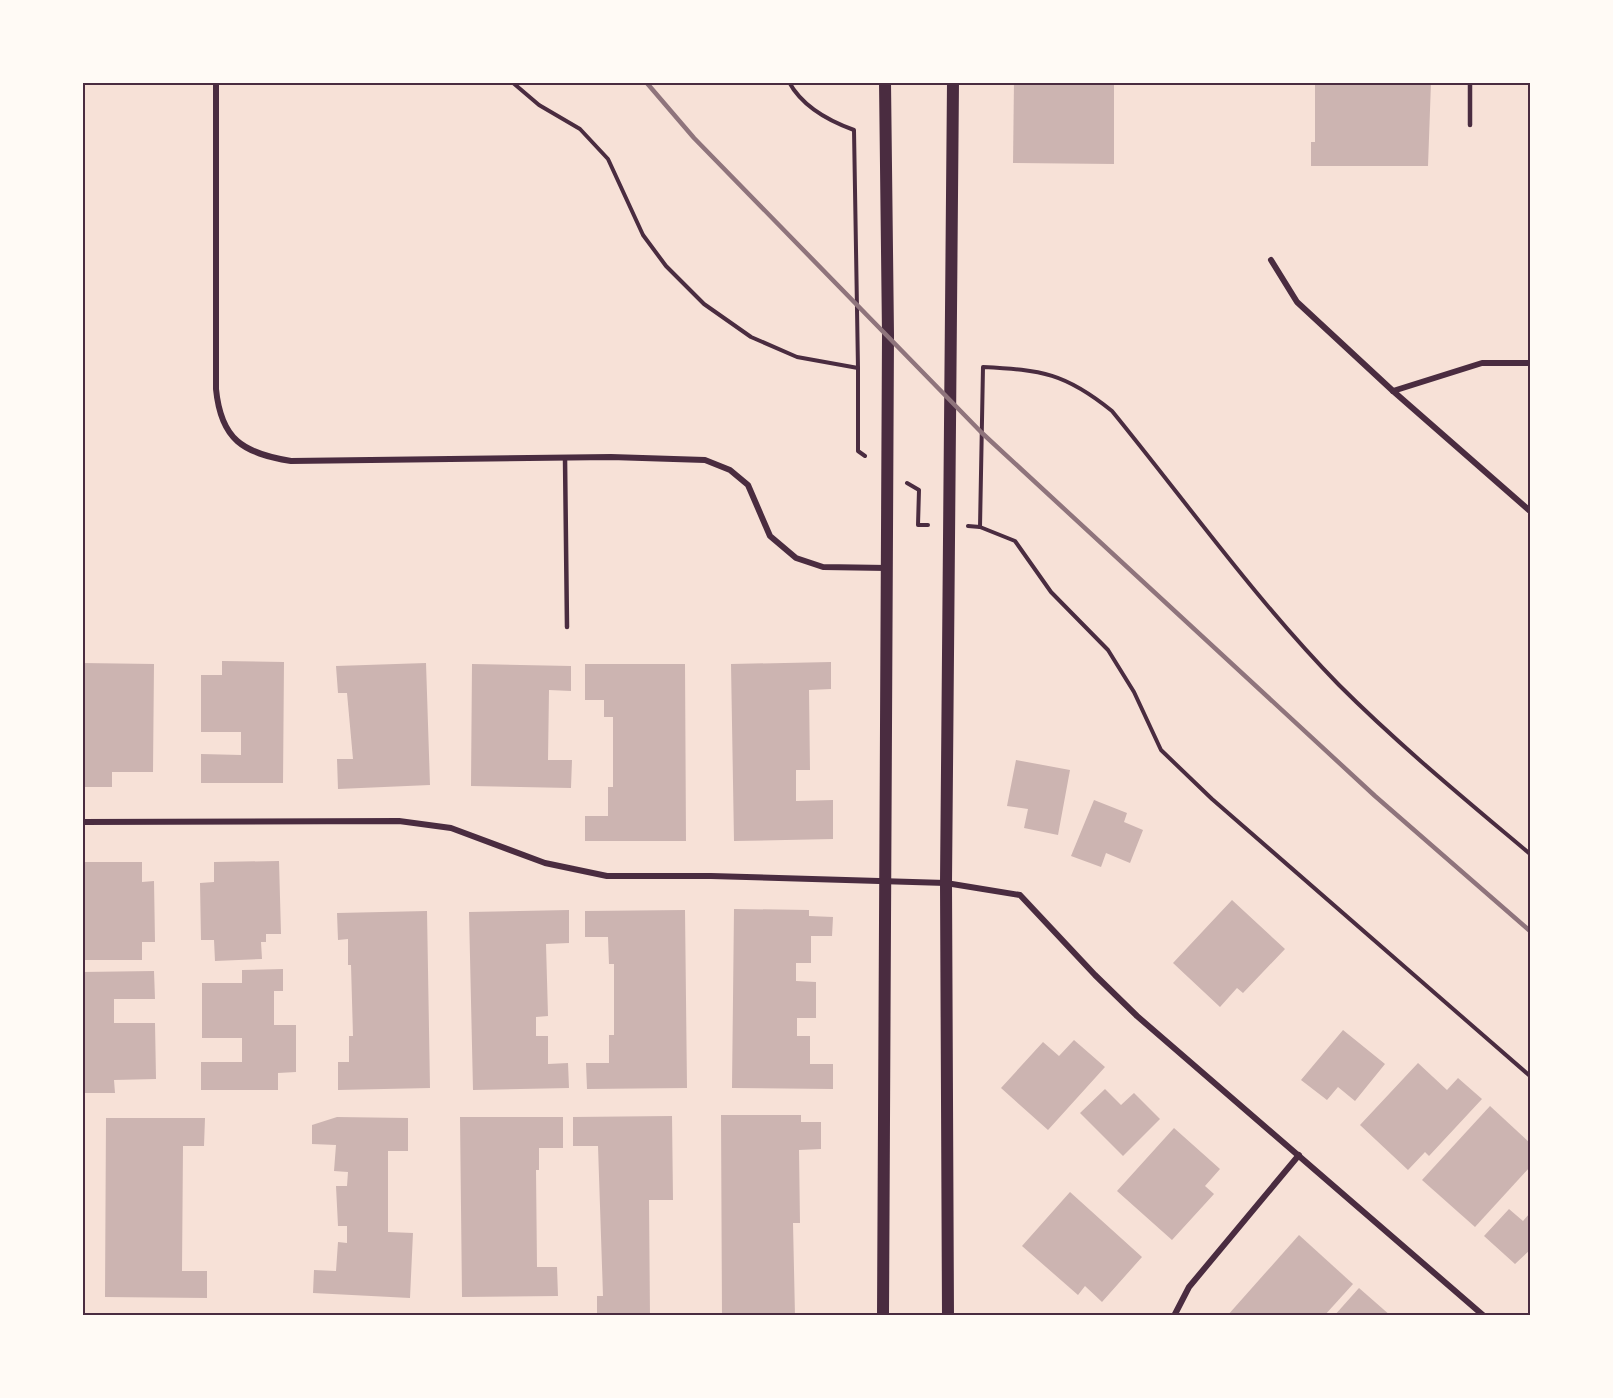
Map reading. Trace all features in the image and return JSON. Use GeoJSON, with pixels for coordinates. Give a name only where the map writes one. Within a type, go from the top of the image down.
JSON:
{"type":"FeatureCollection","features":[{"type":"Feature","properties":{"kind":"main road"},"geometry":{"type":"LineString","coordinates":[[883,1316],[887,568],[885,82]]}},
{"type":"Feature","properties":{"kind":"main road"},"geometry":{"type":"LineString","coordinates":[[948,1316],[946,883],[953,82]]}},
{"type":"Feature","properties":{"kind":"street"},"geometry":{"type":"LineString","coordinates":[[216,82],[216,389],[218,414],[234,440],[260,456],[291,461],[565,458],[705,460],[730,470],[748,485],[770,536],[796,558],[823,567],[887,568]]}},
{"type":"Feature","properties":{"kind":"street"},"geometry":{"type":"LineString","coordinates":[[1271,260],[1297,302],[1393,391],[1530,511]]}},
{"type":"Feature","properties":{"kind":"street"},"geometry":{"type":"LineString","coordinates":[[1393,391],[1482,363],[1530,363]]}},
{"type":"Feature","properties":{"kind":"street"},"geometry":{"type":"LineString","coordinates":[[82,822],[399,821],[451,828],[546,864],[607,876],[946,883],[1020,895],[1137,1016],[1484,1316]]}},
{"type":"Feature","properties":{"kind":"street"},"geometry":{"type":"LineString","coordinates":[[1174,1316],[1189,1287],[1299,1155]]}},
{"type":"Feature","properties":{"kind":"lane"},"geometry":{"type":"LineString","coordinates":[[1470,82],[1470,125]]}},
{"type":"Feature","properties":{"kind":"lane"},"geometry":{"type":"LineString","coordinates":[[565,458],[567,627]]}},
{"type":"Feature","properties":{"kind":"path"},"geometry":{"type":"LineString","coordinates":[[512,82],[539,105],[580,129],[608,159],[643,235],[666,266],[704,304],[751,337],[797,357],[858,368]]}},
{"type":"Feature","properties":{"kind":"path"},"geometry":{"type":"LineString","coordinates":[[789,82],[794,92],[831,122],[854,130],[858,451],[919,490],[918,525],[980,526],[1015,541],[1051,592],[1108,650],[1134,692],[1161,750],[1212,799],[1530,1076]]}},
{"type":"Feature","properties":{"kind":"path"},"geometry":{"type":"LineString","coordinates":[[980,526],[983,367],[1028,369],[1054,374],[1085,389],[1112,411],[1264,601],[1340,685],[1461,796],[1530,854]]}},
{"type":"Feature","properties":{"kind":"building"},"geometry":{"type":"Polygon","coordinates":[[[1014,82],[1114,82],[1114,164],[1013,163],[1014,82]]]}},
{"type":"Feature","properties":{"kind":"building"},"geometry":{"type":"Polygon","coordinates":[[[1315,82],[1431,82],[1428,166],[1311,166],[1311,142],[1315,142],[1315,82]]]}},
{"type":"Feature","properties":{"kind":"building"},"geometry":{"type":"Polygon","coordinates":[[[222,661],[284,662],[283,783],[201,783],[201,754],[241,755],[241,732],[201,732],[201,675],[222,675],[222,661]]]}},
{"type":"Feature","properties":{"kind":"building"},"geometry":{"type":"Polygon","coordinates":[[[831,662],[831,689],[809,690],[810,770],[796,770],[796,801],[833,800],[833,839],[734,841],[731,664],[831,662]]]}},
{"type":"Feature","properties":{"kind":"building"},"geometry":{"type":"Polygon","coordinates":[[[82,663],[154,664],[153,772],[112,772],[112,787],[82,787],[82,663]]]}},
{"type":"Feature","properties":{"kind":"building"},"geometry":{"type":"Polygon","coordinates":[[[426,663],[430,785],[338,789],[337,759],[353,759],[347,693],[338,693],[336,666],[426,663]]]}},
{"type":"Feature","properties":{"kind":"building"},"geometry":{"type":"Polygon","coordinates":[[[472,664],[571,666],[571,691],[549,690],[548,760],[572,760],[571,788],[471,786],[472,664]]]}},
{"type":"Feature","properties":{"kind":"building"},"geometry":{"type":"Polygon","coordinates":[[[585,664],[685,664],[686,841],[585,841],[585,816],[608,816],[608,787],[613,787],[613,717],[604,717],[604,700],[585,700],[585,664]]]}},
{"type":"Feature","properties":{"kind":"building"},"geometry":{"type":"Polygon","coordinates":[[[1016,760],[1070,770],[1058,835],[1024,828],[1028,809],[1007,806],[1016,760]]]}},
{"type":"Feature","properties":{"kind":"building"},"geometry":{"type":"Polygon","coordinates":[[[1094,800],[1127,813],[1124,822],[1143,830],[1130,863],[1106,853],[1101,867],[1071,856],[1094,800]]]}},
{"type":"Feature","properties":{"kind":"building"},"geometry":{"type":"Polygon","coordinates":[[[279,861],[281,934],[266,934],[266,942],[261,942],[262,959],[215,961],[214,940],[201,940],[200,883],[214,882],[214,862],[279,861]]]}},
{"type":"Feature","properties":{"kind":"building"},"geometry":{"type":"Polygon","coordinates":[[[82,862],[142,862],[142,882],[154,881],[155,942],[142,942],[142,960],[82,960],[82,862]]]}},
{"type":"Feature","properties":{"kind":"building"},"geometry":{"type":"Polygon","coordinates":[[[1232,900],[1285,949],[1243,993],[1237,988],[1220,1007],[1173,963],[1232,900]]]}},
{"type":"Feature","properties":{"kind":"building"},"geometry":{"type":"Polygon","coordinates":[[[734,909],[809,910],[809,916],[833,917],[832,936],[811,936],[811,963],[796,963],[796,981],[816,982],[816,1018],[797,1018],[797,1036],[810,1036],[810,1064],[833,1064],[833,1089],[732,1088],[734,909]]]}},
{"type":"Feature","properties":{"kind":"building"},"geometry":{"type":"Polygon","coordinates":[[[569,910],[569,943],[546,944],[548,1016],[536,1017],[536,1036],[548,1036],[548,1064],[568,1063],[569,1088],[473,1090],[469,912],[569,910]]]}},
{"type":"Feature","properties":{"kind":"building"},"geometry":{"type":"Polygon","coordinates":[[[685,910],[687,1088],[587,1089],[586,1063],[609,1063],[609,1035],[614,1035],[614,964],[609,964],[608,937],[585,937],[585,911],[685,910]]]}},
{"type":"Feature","properties":{"kind":"building"},"geometry":{"type":"Polygon","coordinates":[[[427,911],[430,1088],[338,1090],[338,1062],[349,1062],[349,1036],[353,1036],[348,939],[338,940],[337,913],[427,911]]]}},
{"type":"Feature","properties":{"kind":"building"},"geometry":{"type":"Polygon","coordinates":[[[283,969],[283,991],[274,991],[274,1025],[296,1025],[296,1072],[278,1073],[278,1090],[201,1090],[201,1062],[242,1062],[242,1038],[202,1038],[202,983],[242,983],[242,970],[283,969]]]}},
{"type":"Feature","properties":{"kind":"building"},"geometry":{"type":"Polygon","coordinates":[[[154,971],[155,999],[114,999],[114,1023],[155,1023],[156,1079],[114,1080],[115,1093],[82,1093],[82,972],[154,971]]]}},
{"type":"Feature","properties":{"kind":"building"},"geometry":{"type":"Polygon","coordinates":[[[1343,1030],[1385,1064],[1355,1101],[1338,1087],[1327,1100],[1301,1080],[1343,1030]]]}},
{"type":"Feature","properties":{"kind":"building"},"geometry":{"type":"Polygon","coordinates":[[[1074,1040],[1105,1067],[1048,1130],[1001,1088],[1043,1042],[1059,1056],[1074,1040]]]}},
{"type":"Feature","properties":{"kind":"building"},"geometry":{"type":"Polygon","coordinates":[[[1418,1063],[1447,1090],[1458,1078],[1482,1099],[1429,1156],[1425,1152],[1408,1170],[1360,1125],[1418,1063]]]}},
{"type":"Feature","properties":{"kind":"building"},"geometry":{"type":"Polygon","coordinates":[[[1105,1089],[1121,1105],[1134,1093],[1160,1119],[1123,1156],[1080,1113],[1105,1089]]]}},
{"type":"Feature","properties":{"kind":"building"},"geometry":{"type":"Polygon","coordinates":[[[1490,1106],[1530,1143],[1530,1167],[1475,1227],[1422,1180],[1490,1106]]]}},
{"type":"Feature","properties":{"kind":"building"},"geometry":{"type":"Polygon","coordinates":[[[721,1115],[801,1115],[801,1122],[821,1122],[821,1149],[799,1150],[800,1223],[793,1223],[795,1316],[722,1316],[721,1115]]]}},
{"type":"Feature","properties":{"kind":"building"},"geometry":{"type":"Polygon","coordinates":[[[672,1116],[673,1200],[649,1200],[650,1316],[597,1316],[597,1296],[603,1296],[598,1146],[573,1146],[573,1117],[672,1116]]]}},
{"type":"Feature","properties":{"kind":"building"},"geometry":{"type":"Polygon","coordinates":[[[337,1117],[408,1118],[408,1151],[388,1151],[388,1232],[413,1233],[410,1298],[313,1293],[314,1270],[336,1271],[338,1242],[347,1243],[347,1226],[338,1226],[336,1186],[347,1186],[348,1172],[334,1171],[336,1145],[312,1144],[312,1125],[337,1117]]]}},
{"type":"Feature","properties":{"kind":"building"},"geometry":{"type":"Polygon","coordinates":[[[460,1117],[563,1117],[563,1148],[539,1148],[539,1170],[536,1170],[537,1267],[557,1267],[558,1296],[462,1297],[460,1117]]]}},
{"type":"Feature","properties":{"kind":"building"},"geometry":{"type":"Polygon","coordinates":[[[106,1118],[205,1118],[204,1146],[183,1146],[182,1271],[207,1271],[207,1298],[105,1297],[106,1118]]]}},
{"type":"Feature","properties":{"kind":"building"},"geometry":{"type":"Polygon","coordinates":[[[1174,1128],[1220,1169],[1205,1186],[1214,1194],[1172,1240],[1117,1191],[1174,1128]]]}},
{"type":"Feature","properties":{"kind":"building"},"geometry":{"type":"Polygon","coordinates":[[[1070,1192],[1142,1257],[1102,1302],[1085,1286],[1078,1295],[1022,1246],[1070,1192]]]}},
{"type":"Feature","properties":{"kind":"building"},"geometry":{"type":"Polygon","coordinates":[[[1509,1209],[1523,1221],[1530,1213],[1530,1250],[1515,1264],[1484,1236],[1509,1209]]]}},
{"type":"Feature","properties":{"kind":"building"},"geometry":{"type":"Polygon","coordinates":[[[1299,1235],[1353,1284],[1324,1316],[1227,1316],[1299,1235]]]}},
{"type":"Feature","properties":{"kind":"building"},"geometry":{"type":"Polygon","coordinates":[[[1359,1288],[1391,1316],[1334,1316],[1359,1288]]]}},
{"type":"Feature","properties":{"kind":"railway"},"geometry":{"type":"LineString","coordinates":[[646,82],[694,138],[982,433],[1375,796],[1530,931]]}}]}
